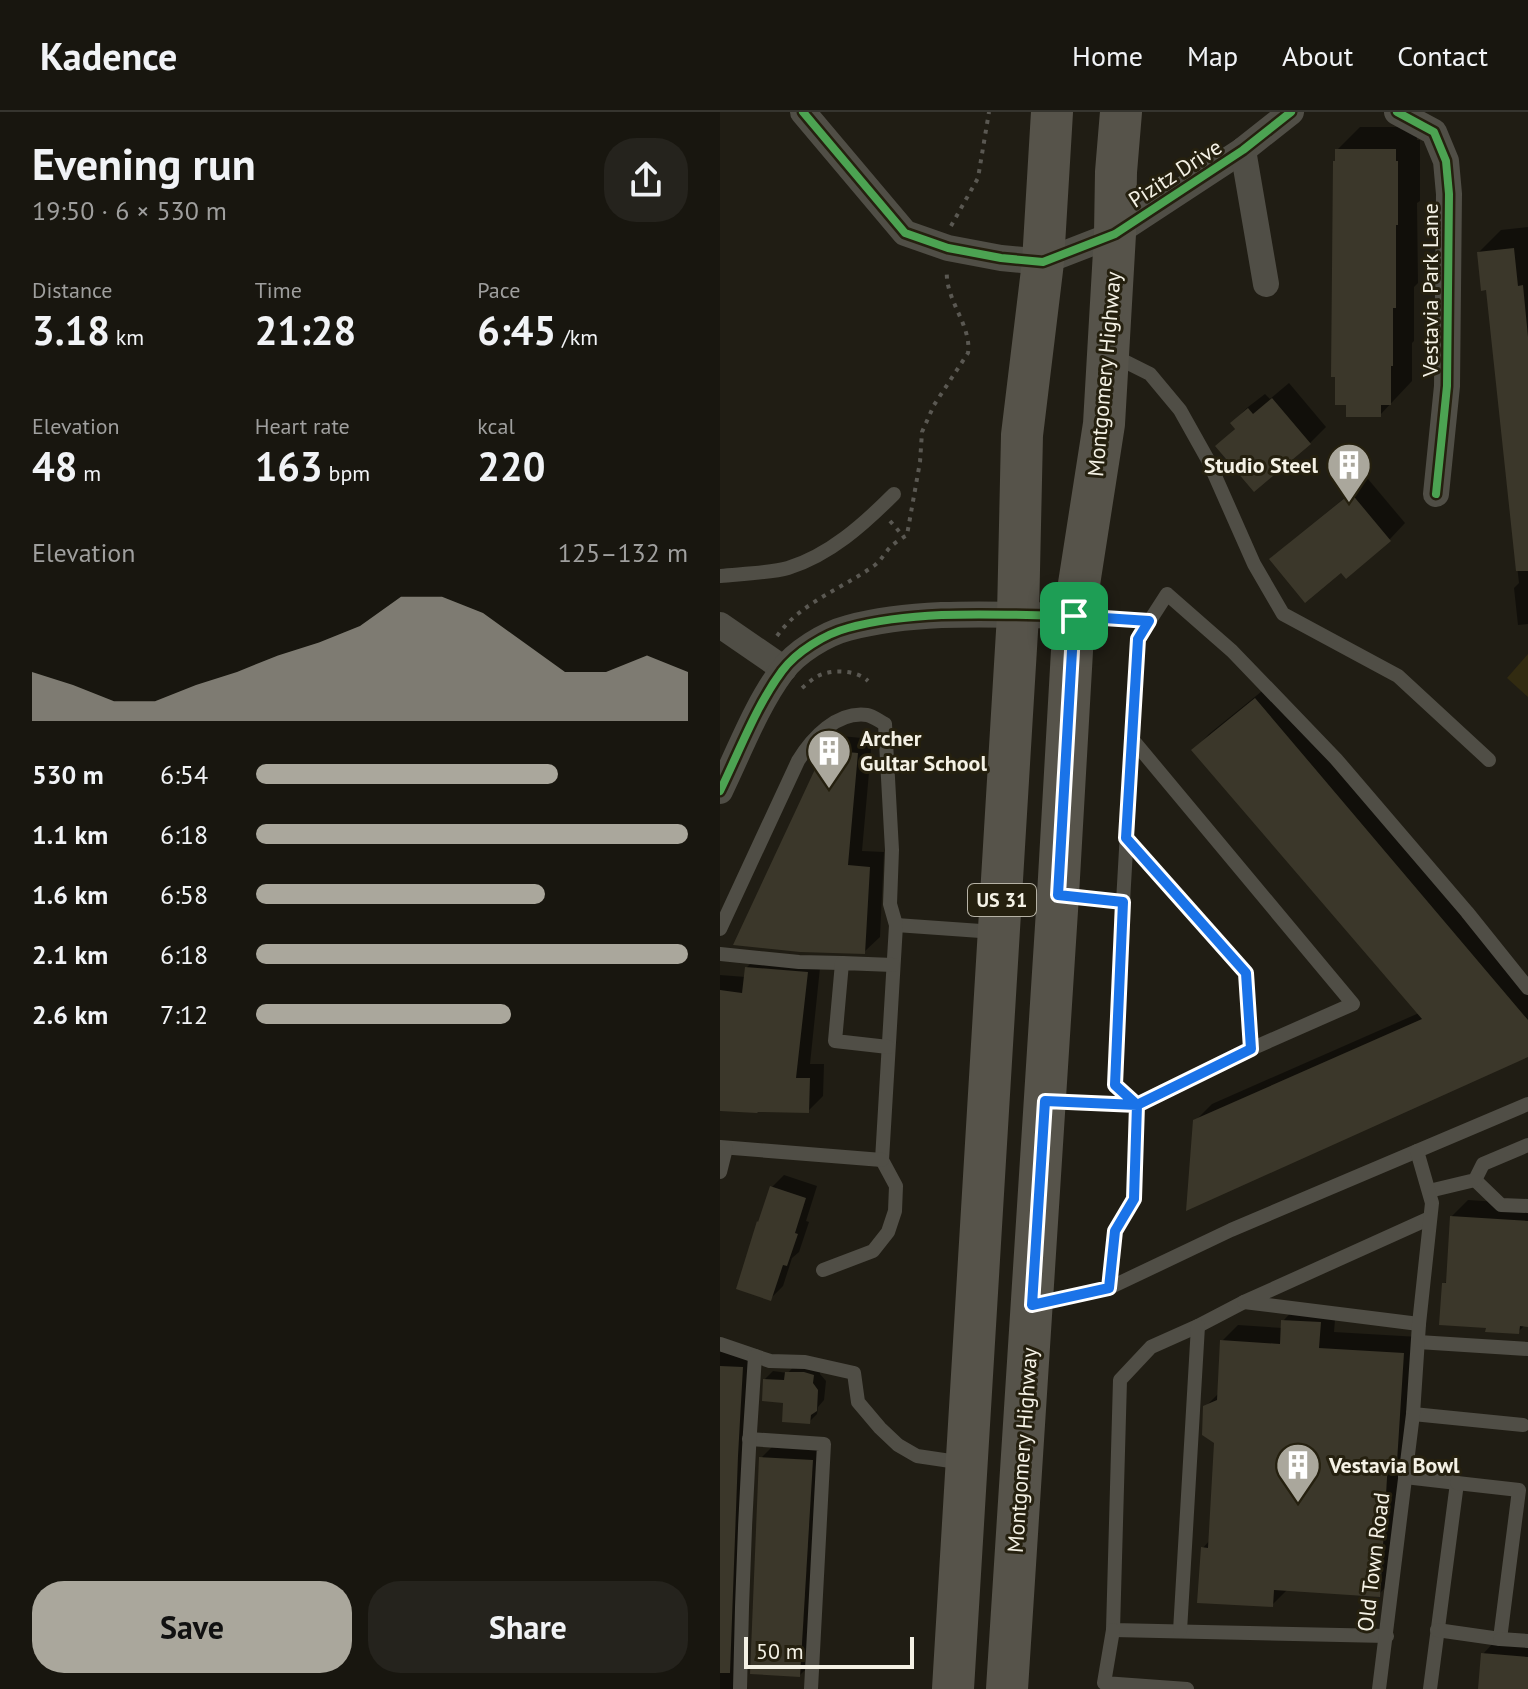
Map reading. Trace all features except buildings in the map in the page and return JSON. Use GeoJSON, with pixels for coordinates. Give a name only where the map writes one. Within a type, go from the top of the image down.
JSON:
{"type":"FeatureCollection","features":[{"type":"Feature","properties":{"kind":"main road","name":"US 31"},"geometry":{"type":"LineString","coordinates":[[953,1689],[1018,615],[1022,435],[1043,262],[1052,112]]}},
{"type":"Feature","properties":{"kind":"main road","name":"Montgomery Highway"},"geometry":{"type":"LineString","coordinates":[[1007,1689],[1074,616],[1104,424],[1121,112]]}},
{"type":"Feature","properties":{"kind":"street"},"geometry":{"type":"LineString","coordinates":[[803,112],[905,233],[948,248],[1043,262]]}},
{"type":"Feature","properties":{"kind":"street","name":"Pizitz Drive"},"geometry":{"type":"LineString","coordinates":[[1043,262],[1115,234],[1243,150],[1291,112]]}},
{"type":"Feature","properties":{"kind":"street","name":"Vestavia Park Lane"},"geometry":{"type":"LineString","coordinates":[[1397,112],[1434,132],[1446,161],[1449,194],[1447,386],[1436,494]]}},
{"type":"Feature","properties":{"kind":"street"},"geometry":{"type":"LineString","coordinates":[[1243,150],[1266,284]]}},
{"type":"Feature","properties":{"kind":"street"},"geometry":{"type":"LineString","coordinates":[[720,791],[765,698],[784,669],[815,641],[846,628],[915,616],[1074,616]]}},
{"type":"Feature","properties":{"kind":"street"},"geometry":{"type":"LineString","coordinates":[[720,625],[784,669]]}},
{"type":"Feature","properties":{"kind":"lane"},"geometry":{"type":"LineString","coordinates":[[1108,354],[1150,374],[1180,410],[1208,460],[1254,564],[1283,614],[1398,676],[1489,760]]}},
{"type":"Feature","properties":{"kind":"lane"},"geometry":{"type":"LineString","coordinates":[[720,576],[786,569],[812,558],[859,528],[894,494]]}},
{"type":"Feature","properties":{"kind":"lane"},"geometry":{"type":"LineString","coordinates":[[1109,1288],[1115,1231],[1134,1199],[1137,1105],[1115,1085],[1138,639],[1167,594],[1232,651],[1336,759],[1528,988]]}},
{"type":"Feature","properties":{"kind":"lane"},"geometry":{"type":"LineString","coordinates":[[1074,616],[1149,621]]}},
{"type":"Feature","properties":{"kind":"lane"},"geometry":{"type":"LineString","coordinates":[[720,929],[808,745],[827,727],[851,716],[870,715],[885,724],[892,850],[890,904],[896,925],[882,1160],[896,1186],[895,1211],[888,1232],[873,1251],[823,1270]]}},
{"type":"Feature","properties":{"kind":"lane"},"geometry":{"type":"LineString","coordinates":[[1045,1101],[1137,1105],[1251,1049],[1353,1004],[1132,739]]}},
{"type":"Feature","properties":{"kind":"lane"},"geometry":{"type":"LineString","coordinates":[[1126,838],[1246,973],[1251,1049]]}},
{"type":"Feature","properties":{"kind":"lane"},"geometry":{"type":"LineString","coordinates":[[1058,895],[1123,902]]}},
{"type":"Feature","properties":{"kind":"lane"},"geometry":{"type":"LineString","coordinates":[[896,925],[1000,932]]}},
{"type":"Feature","properties":{"kind":"lane"},"geometry":{"type":"LineString","coordinates":[[720,954],[756,959],[893,965]]}},
{"type":"Feature","properties":{"kind":"lane"},"geometry":{"type":"LineString","coordinates":[[842,963],[835,1041],[888,1047]]}},
{"type":"Feature","properties":{"kind":"lane"},"geometry":{"type":"LineString","coordinates":[[1032,1305],[1109,1288],[1231,1230],[1528,1104]]}},
{"type":"Feature","properties":{"kind":"lane"},"geometry":{"type":"LineString","coordinates":[[1429,1191],[1475,1180],[1483,1164],[1528,1145]]}},
{"type":"Feature","properties":{"kind":"lane"},"geometry":{"type":"LineString","coordinates":[[720,1172],[723,1147],[882,1160]]}},
{"type":"Feature","properties":{"kind":"lane","name":"Old Town Road"},"geometry":{"type":"LineString","coordinates":[[1379,1689],[1413,1414],[1432,1203],[1417,1151]]}},
{"type":"Feature","properties":{"kind":"lane"},"geometry":{"type":"LineString","coordinates":[[1475,1180],[1501,1205],[1528,1206]]}},
{"type":"Feature","properties":{"kind":"lane"},"geometry":{"type":"LineString","coordinates":[[1187,1689],[1104,1686],[1113,1630],[1120,1380],[1151,1347],[1430,1218]]}},
{"type":"Feature","properties":{"kind":"lane"},"geometry":{"type":"LineString","coordinates":[[1244,1302],[1419,1324]]}},
{"type":"Feature","properties":{"kind":"lane"},"geometry":{"type":"LineString","coordinates":[[1180,1631],[1198,1326]]}},
{"type":"Feature","properties":{"kind":"lane"},"geometry":{"type":"LineString","coordinates":[[1418,1342],[1528,1349]]}},
{"type":"Feature","properties":{"kind":"lane"},"geometry":{"type":"LineString","coordinates":[[720,1344],[770,1361],[805,1362],[854,1373],[858,1402],[898,1445],[917,1456],[967,1463]]}},
{"type":"Feature","properties":{"kind":"lane"},"geometry":{"type":"LineString","coordinates":[[740,1689],[755,1356]]}},
{"type":"Feature","properties":{"kind":"lane"},"geometry":{"type":"LineString","coordinates":[[1413,1414],[1523,1425]]}},
{"type":"Feature","properties":{"kind":"lane"},"geometry":{"type":"LineString","coordinates":[[749,1439],[824,1444],[811,1689]]}},
{"type":"Feature","properties":{"kind":"lane"},"geometry":{"type":"LineString","coordinates":[[1405,1477],[1519,1490],[1500,1639]]}},
{"type":"Feature","properties":{"kind":"lane"},"geometry":{"type":"LineString","coordinates":[[1430,1689],[1457,1483]]}},
{"type":"Feature","properties":{"kind":"lane"},"geometry":{"type":"LineString","coordinates":[[1113,1630],[1387,1636]]}},
{"type":"Feature","properties":{"kind":"lane"},"geometry":{"type":"LineString","coordinates":[[1437,1630],[1528,1641]]}},
{"type":"Feature","properties":{"kind":"path"},"geometry":{"type":"LineString","coordinates":[[950,228],[978,178],[989,112]]}},
{"type":"Feature","properties":{"kind":"path"},"geometry":{"type":"LineString","coordinates":[[934,405],[968,353],[969,344],[951,300],[946,277],[947,263]]}},
{"type":"Feature","properties":{"kind":"path"},"geometry":{"type":"LineString","coordinates":[[799,691],[817,676],[828,673],[854,672],[862,674],[868,681]]}},
{"type":"Feature","properties":{"kind":"shaded area"},"geometry":{"type":"Polygon","coordinates":[[[1528,654],[1528,697],[1507,678],[1528,654]]]}},
{"type":"Feature","properties":{"kind":"cycle path"},"geometry":{"type":"LineString","coordinates":[[803,112],[905,233],[948,248],[1043,262],[1115,234],[1243,150],[1291,112]]}},
{"type":"Feature","properties":{"kind":"cycle path"},"geometry":{"type":"LineString","coordinates":[[1397,112],[1434,132],[1446,161],[1449,194],[1447,386],[1436,494]]}},
{"type":"Feature","properties":{"kind":"cycle path"},"geometry":{"type":"LineString","coordinates":[[720,791],[756,714],[782,671],[803,651],[830,635],[848,628],[903,618],[989,614],[1074,616]]}},
{"type":"Feature","properties":{"kind":"place","name":"Studio Steel"},"geometry":{"type":"Point","coordinates":[1349,504]}},
{"type":"Feature","properties":{"kind":"place","name":"Archer Gultar School"},"geometry":{"type":"Point","coordinates":[829,790]}},
{"type":"Feature","properties":{"kind":"place","name":"Vestavia Bowl"},"geometry":{"type":"Point","coordinates":[1298,1504]}},
{"type":"Feature","properties":{"kind":"route"},"geometry":{"type":"LineString","coordinates":[[1074,616],[1058,895],[1123,902],[1115,1085],[1137,1105],[1134,1199],[1115,1231],[1109,1288],[1032,1305],[1045,1101],[1137,1105],[1251,1049],[1246,973],[1126,838],[1138,639],[1149,621],[1074,616]]}}]}
